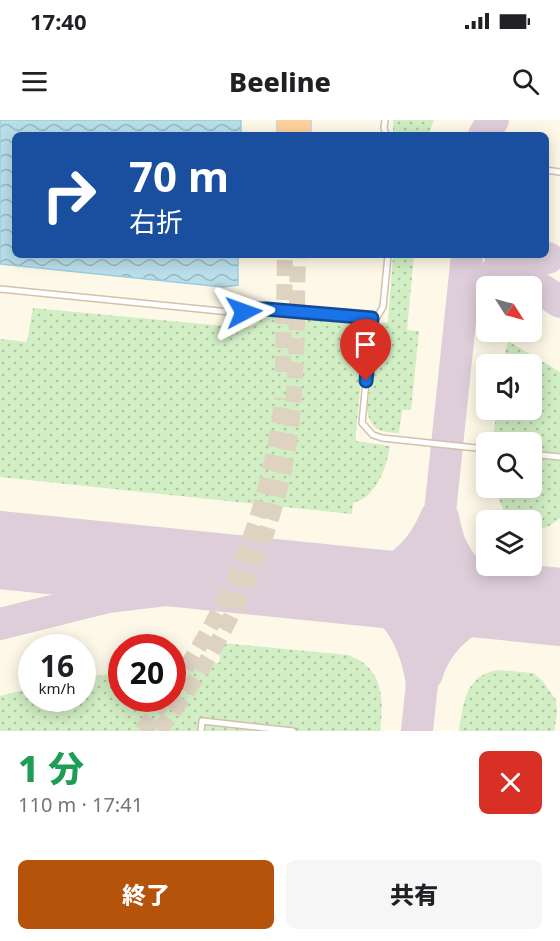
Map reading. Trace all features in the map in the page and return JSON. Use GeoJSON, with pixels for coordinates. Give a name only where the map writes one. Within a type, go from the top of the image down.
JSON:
{"type":"FeatureCollection","features":[{"type":"Feature","properties":{"kind":"lane"},"geometry":{"type":"LineString","coordinates":[[0,289],[230,312],[266,309],[372,318],[377,317],[383,307],[388,258]]}},
{"type":"Feature","properties":{"kind":"lane"},"geometry":{"type":"LineString","coordinates":[[372,318],[362,423],[373,435],[382,438],[476,448]]}},
{"type":"Feature","properties":{"kind":"lane"},"geometry":{"type":"LineString","coordinates":[[542,455],[560,457]]}},
{"type":"Feature","properties":{"kind":"lane"},"geometry":{"type":"LineString","coordinates":[[201,731],[202,721],[293,731]]}},
{"type":"Feature","properties":{"kind":"green space"},"geometry":{"type":"Polygon","coordinates":[[[393,120],[434,120],[429,132],[393,132],[393,120]]]}},
{"type":"Feature","properties":{"kind":"green space"},"geometry":{"type":"Polygon","coordinates":[[[393,258],[414,258],[407,330],[419,331],[411,410],[402,410],[399,433],[378,429],[371,423],[367,411],[377,324],[388,322],[393,258]]]}},
{"type":"Feature","properties":{"kind":"green space"},"geometry":{"type":"Polygon","coordinates":[[[33,308],[235,327],[253,325],[267,314],[355,323],[365,336],[356,441],[390,446],[380,479],[367,496],[353,503],[352,514],[0,477],[0,339],[27,342],[33,308]]]}},
{"type":"Feature","properties":{"kind":"green space"},"geometry":{"type":"Polygon","coordinates":[[[510,342],[530,354],[505,354],[510,342]]]}},
{"type":"Feature","properties":{"kind":"green space"},"geometry":{"type":"Polygon","coordinates":[[[542,361],[560,372],[560,518],[550,525],[542,528],[542,510],[503,510],[498,498],[542,498],[542,432],[494,432],[495,420],[542,420],[542,361]]]}},
{"type":"Feature","properties":{"kind":"green space"},"geometry":{"type":"Polygon","coordinates":[[[222,643],[348,655],[369,668],[375,676],[382,707],[380,731],[0,731],[0,696],[18,691],[18,712],[96,712],[96,676],[108,674],[108,712],[186,712],[186,666],[219,663],[222,643]]]}},
{"type":"Feature","properties":{"kind":"green space"},"geometry":{"type":"Polygon","coordinates":[[[498,670],[533,673],[542,680],[556,700],[557,714],[554,731],[459,731],[464,701],[472,684],[487,673],[498,670]]]}},
{"type":"Feature","properties":{"kind":"water"},"geometry":{"type":"Polygon","coordinates":[[[0,120],[241,120],[241,132],[12,132],[12,258],[238,258],[238,285],[223,287],[0,264],[0,120]]]}},
{"type":"Feature","properties":{"kind":"taxiway"},"geometry":{"type":"LineString","coordinates":[[486,132],[493,120]]}},
{"type":"Feature","properties":{"kind":"taxiway"},"geometry":{"type":"LineString","coordinates":[[417,731],[467,258]]}},
{"type":"Feature","properties":{"kind":"taxiway"},"geometry":{"type":"LineString","coordinates":[[503,258],[521,275],[560,302]]}},
{"type":"Feature","properties":{"kind":"taxiway"},"geometry":{"type":"LineString","coordinates":[[463,316],[474,296],[497,272],[518,262],[548,258]]}},
{"type":"Feature","properties":{"kind":"taxiway"},"geometry":{"type":"LineString","coordinates":[[343,585],[374,578],[400,565],[420,545],[436,517]]}},
{"type":"Feature","properties":{"kind":"taxiway"},"geometry":{"type":"LineString","coordinates":[[443,518],[453,550],[477,581],[502,598],[539,613],[560,628]]}},
{"type":"Feature","properties":{"kind":"taxiway"},"geometry":{"type":"LineString","coordinates":[[0,624],[108,597],[198,586],[329,583],[367,594],[394,616],[413,647],[422,685]]}},
{"type":"Feature","properties":{"kind":"taxiway"},"geometry":{"type":"LineString","coordinates":[[427,674],[440,648],[459,627],[471,619],[512,603],[538,600],[560,589]]}},
{"type":"Feature","properties":{"kind":"runway"},"geometry":{"type":"LineString","coordinates":[[0,550],[560,607]]}},
{"type":"Feature","properties":{"kind":"tunnel"},"geometry":{"type":"LineString","coordinates":[[283,372],[285,258]]}},
{"type":"Feature","properties":{"kind":"tunnel"},"geometry":{"type":"LineString","coordinates":[[159,731],[182,700],[223,632],[241,596],[270,523],[288,447],[291,423],[295,375],[298,258]]}},
{"type":"Feature","properties":{"kind":"tunnel"},"geometry":{"type":"LineString","coordinates":[[186,668],[221,606],[257,518],[273,457],[282,398]]}},
{"type":"Feature","properties":{"kind":"tunnel"},"geometry":{"type":"LineString","coordinates":[[142,731],[156,712]]}},
{"type":"Feature","properties":{"kind":"route"},"geometry":{"type":"LineString","coordinates":[[244,312],[266,309],[372,318],[366,381]]}}]}
